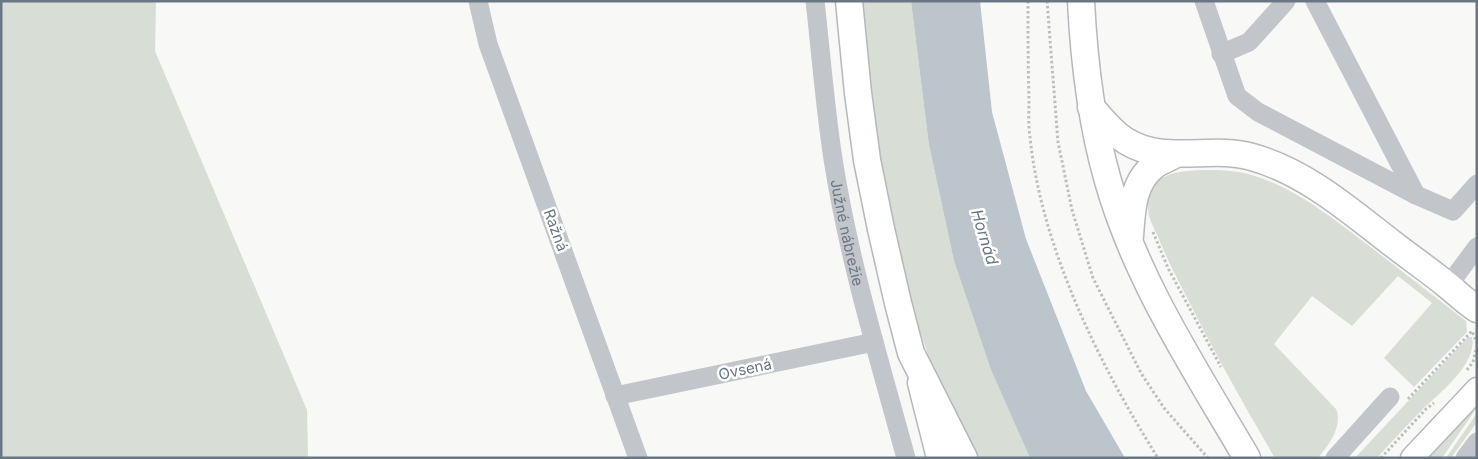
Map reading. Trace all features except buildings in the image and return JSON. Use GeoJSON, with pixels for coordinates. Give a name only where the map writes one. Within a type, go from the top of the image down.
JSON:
{"type":"FeatureCollection","features":[{"type":"Feature","properties":{"kind":"highway","name":"Južné nábrežie"},"geometry":{"type":"LineString","coordinates":[[849,1],[867,160],[880,229],[911,353]]}},
{"type":"Feature","properties":{"kind":"highway"},"geometry":{"type":"LineString","coordinates":[[1080,1],[1091,107],[1108,182],[1141,236]]}},
{"type":"Feature","properties":{"kind":"highway"},"geometry":{"type":"LineString","coordinates":[[1091,107],[1112,130],[1125,141],[1137,147],[1154,152],[1176,154],[1234,153],[1269,162],[1287,171],[1336,200],[1448,286],[1474,317]]}},
{"type":"Feature","properties":{"kind":"highway"},"geometry":{"type":"LineString","coordinates":[[1176,154],[1156,165],[1140,182],[1133,208],[1174,332],[1247,458]]}},
{"type":"Feature","properties":{"kind":"highway"},"geometry":{"type":"LineString","coordinates":[[911,353],[964,458]]}},
{"type":"Feature","properties":{"kind":"main road","name":"Južné nábrežie"},"geometry":{"type":"LineString","coordinates":[[911,353],[938,458]]}},
{"type":"Feature","properties":{"kind":"main road"},"geometry":{"type":"LineString","coordinates":[[1412,458],[1470,382]]}},
{"type":"Feature","properties":{"kind":"street","name":"Ražná"},"geometry":{"type":"LineString","coordinates":[[478,1],[488,44],[638,458]]}},
{"type":"Feature","properties":{"kind":"street","name":"Južné nábrežie"},"geometry":{"type":"LineString","coordinates":[[815,1],[822,79],[833,160],[847,233],[874,342],[906,458]]}},
{"type":"Feature","properties":{"kind":"street"},"geometry":{"type":"LineString","coordinates":[[1204,1],[1237,96],[1258,112],[1416,194],[1453,211],[1477,184]]}},
{"type":"Feature","properties":{"kind":"street"},"geometry":{"type":"LineString","coordinates":[[1222,54],[1249,42],[1286,1]]}},
{"type":"Feature","properties":{"kind":"street"},"geometry":{"type":"LineString","coordinates":[[1315,1],[1416,194]]}},
{"type":"Feature","properties":{"kind":"street"},"geometry":{"type":"LineString","coordinates":[[1448,286],[1477,247]]}},
{"type":"Feature","properties":{"kind":"street","name":"Ovsená"},"geometry":{"type":"LineString","coordinates":[[616,396],[874,342]]}},
{"type":"Feature","properties":{"kind":"street"},"geometry":{"type":"LineString","coordinates":[[1335,458],[1398,399]]}},
{"type":"Feature","properties":{"kind":"street"},"geometry":{"type":"LineString","coordinates":[[1465,458],[1477,442]]}},
{"type":"Feature","properties":{"kind":"path"},"geometry":{"type":"LineString","coordinates":[[1028,1],[1030,137],[1036,179],[1051,236],[1072,294],[1118,392],[1158,458]]}},
{"type":"Feature","properties":{"kind":"path"},"geometry":{"type":"LineString","coordinates":[[1047,1],[1058,142],[1072,210],[1093,278],[1142,373],[1164,408],[1208,458]]}},
{"type":"Feature","properties":{"kind":"path"},"geometry":{"type":"LineString","coordinates":[[1141,236],[1168,268],[1221,368]]}},
{"type":"Feature","properties":{"kind":"path"},"geometry":{"type":"LineString","coordinates":[[1470,382],[1477,344],[1474,317]]}},
{"type":"Feature","properties":{"kind":"path"},"geometry":{"type":"LineString","coordinates":[[1398,399],[1474,317]]}},
{"type":"Feature","properties":{"kind":"path"},"geometry":{"type":"LineString","coordinates":[[1381,458],[1426,409],[1440,399]]}},
{"type":"Feature","properties":{"kind":"shaded area"},"geometry":{"type":"Polygon","coordinates":[[[1,1],[156,1],[155,51],[307,410],[308,458],[1,458],[1,1]]]}},
{"type":"Feature","properties":{"kind":"shaded area"},"geometry":{"type":"Polygon","coordinates":[[[860,1],[911,1],[929,145],[954,261],[991,370],[1030,458],[972,458],[931,364],[911,304],[889,210],[876,140],[860,1]]]}},
{"type":"Feature","properties":{"kind":"shaded area"},"geometry":{"type":"Polygon","coordinates":[[[1202,170],[1248,174],[1287,189],[1302,198],[1345,227],[1466,321],[1467,332],[1414,387],[1384,358],[1432,303],[1398,276],[1352,326],[1312,296],[1274,344],[1336,409],[1338,422],[1334,435],[1318,458],[1275,458],[1204,331],[1172,269],[1149,216],[1148,199],[1157,182],[1170,174],[1202,170]]]}},
{"type":"Feature","properties":{"kind":"shaded area"},"geometry":{"type":"Polygon","coordinates":[[[1468,337],[1472,337],[1469,358],[1447,387],[1411,421],[1377,458],[1355,458],[1468,337]]]}},
{"type":"Feature","properties":{"kind":"shaded area"},"geometry":{"type":"Polygon","coordinates":[[[1473,411],[1442,458],[1428,458],[1473,411]]]}},
{"type":"Feature","properties":{"kind":"shaded area"},"geometry":{"type":"Polygon","coordinates":[[[1477,413],[1477,422],[1451,458],[1446,458],[1477,413]]]}},
{"type":"Feature","properties":{"kind":"water","name":"Hornád"},"geometry":{"type":"Polygon","coordinates":[[[911,1],[980,1],[992,112],[1026,239],[1086,391],[1125,458],[1030,458],[991,370],[954,261],[929,145],[911,1]]]}}]}
